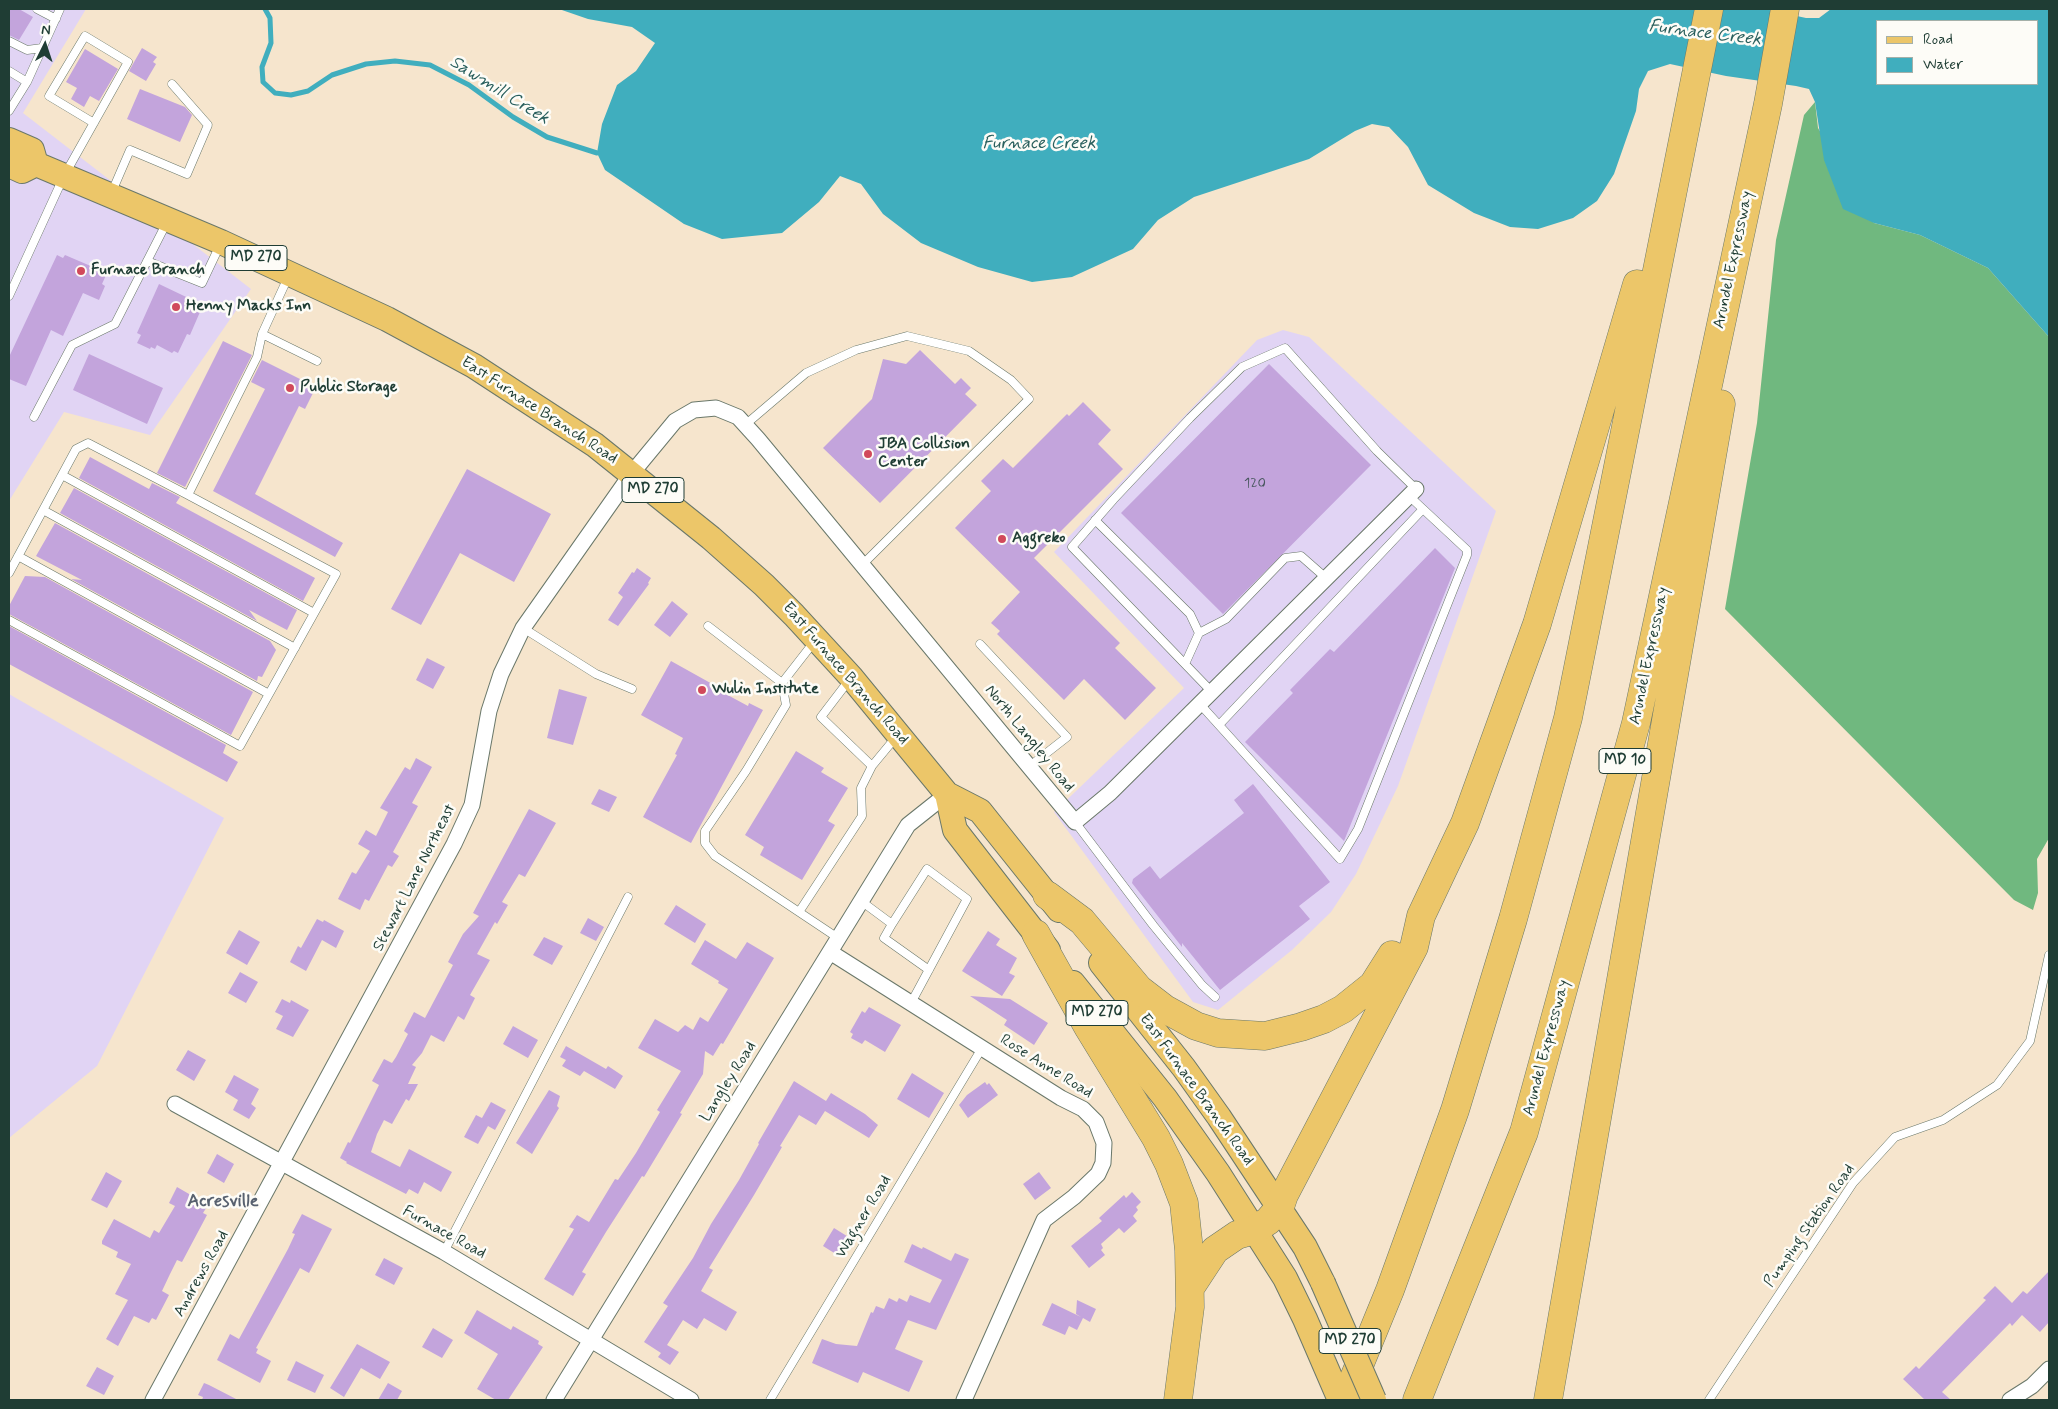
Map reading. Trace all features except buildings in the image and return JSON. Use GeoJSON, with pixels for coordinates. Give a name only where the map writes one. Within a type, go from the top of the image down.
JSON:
{"type":"FeatureCollection","features":[{"type":"Feature","properties":{"kind":"highway"},"geometry":{"type":"LineString","coordinates":[[1345,1400],[1390,1290],[1455,1110],[1535,842],[1568,718],[1709,9]]}},
{"type":"Feature","properties":{"kind":"highway","name":"Arundel Expressway"},"geometry":{"type":"LineString","coordinates":[[1417,1400],[1524,1132],[1636,723],[1768,104],[1784,9]]}},
{"type":"Feature","properties":{"kind":"highway"},"geometry":{"type":"LineString","coordinates":[[1548,1400],[1712,465],[1768,104]]}},
{"type":"Feature","properties":{"kind":"highway"},"geometry":{"type":"LineString","coordinates":[[1190,1288],[1216,1250],[1237,1235],[1254,1230],[1268,1221],[1280,1207],[1284,1195],[1414,947],[1421,916],[1465,823],[1537,624],[1685,124]]}},
{"type":"Feature","properties":{"kind":"highway"},"geometry":{"type":"LineString","coordinates":[[1047,895],[1082,921],[1139,989],[1165,1008],[1196,1026],[1218,1033],[1234,1035],[1265,1036],[1324,1019],[1343,1008],[1373,984],[1401,941],[1421,916]]}},
{"type":"Feature","properties":{"kind":"highway"},"geometry":{"type":"LineString","coordinates":[[1036,934],[1088,1027],[1151,1130],[1169,1164],[1184,1203],[1189,1250],[1190,1306],[1178,1400]]}},
{"type":"Feature","properties":{"kind":"main road"},"geometry":{"type":"LineString","coordinates":[[9,140],[32,150],[36,164],[22,171],[9,165]]}},
{"type":"Feature","properties":{"kind":"main road","name":"East Furnace Branch Road"},"geometry":{"type":"LineString","coordinates":[[36,164],[290,273],[387,319],[474,366],[553,416],[632,473],[739,562],[817,639],[898,733],[947,794],[980,811],[1184,1068],[1280,1207],[1305,1248],[1323,1283],[1374,1400]]}},
{"type":"Feature","properties":{"kind":"main road","name":"East Furnace Branch Road"},"geometry":{"type":"LineString","coordinates":[[947,794],[955,830],[1165,1098],[1218,1173],[1286,1278],[1340,1400]]}},
{"type":"Feature","properties":{"kind":"street","name":"North Langley Road"},"geometry":{"type":"LineString","coordinates":[[632,473],[675,421],[694,410],[716,408],[738,417],[1075,822]]}},
{"type":"Feature","properties":{"kind":"street","name":"Stewart Lane Northeast"},"geometry":{"type":"LineString","coordinates":[[282,1164],[454,844],[472,805],[489,711],[500,674],[523,628],[632,473]]}},
{"type":"Feature","properties":{"kind":"street"},"geometry":{"type":"LineString","coordinates":[[1075,822],[1110,793],[1412,493]]}},
{"type":"Feature","properties":{"kind":"street","name":"Langley Road"},"geometry":{"type":"LineString","coordinates":[[554,1400],[908,825],[947,794]]}},
{"type":"Feature","properties":{"kind":"street","name":"Rose Anne Road"},"geometry":{"type":"LineString","coordinates":[[830,952],[1061,1098],[1083,1109],[1096,1122],[1104,1143],[1103,1162],[1098,1174],[1074,1197],[1044,1220],[964,1400]]}},
{"type":"Feature","properties":{"kind":"street","name":"Furnace Road"},"geometry":{"type":"LineString","coordinates":[[175,1104],[444,1252],[691,1400]]}},
{"type":"Feature","properties":{"kind":"street","name":"Andrews Road"},"geometry":{"type":"LineString","coordinates":[[153,1400],[282,1164]]}},
{"type":"Feature","properties":{"kind":"street"},"geometry":{"type":"LineString","coordinates":[[2010,1400],[2032,1386],[2049,1369]]}},
{"type":"Feature","properties":{"kind":"lane"},"geometry":{"type":"LineString","coordinates":[[37,9],[56,19]]}},
{"type":"Feature","properties":{"kind":"lane"},"geometry":{"type":"LineString","coordinates":[[9,111],[26,82],[60,9]]}},
{"type":"Feature","properties":{"kind":"lane"},"geometry":{"type":"LineString","coordinates":[[9,296],[64,176],[94,123],[128,62],[85,36],[49,96],[94,123]]}},
{"type":"Feature","properties":{"kind":"lane"},"geometry":{"type":"LineString","coordinates":[[9,41],[27,50],[42,48]]}},
{"type":"Feature","properties":{"kind":"lane"},"geometry":{"type":"LineString","coordinates":[[9,71],[26,82]]}},
{"type":"Feature","properties":{"kind":"lane"},"geometry":{"type":"LineString","coordinates":[[110,196],[130,150],[187,174],[208,125],[172,84]]}},
{"type":"Feature","properties":{"kind":"lane"},"geometry":{"type":"LineString","coordinates":[[34,416],[72,345],[115,324],[168,220]]}},
{"type":"Feature","properties":{"kind":"lane"},"geometry":{"type":"LineString","coordinates":[[147,261],[202,283],[221,242]]}},
{"type":"Feature","properties":{"kind":"lane"},"geometry":{"type":"LineString","coordinates":[[188,495],[257,357],[262,334],[290,273]]}},
{"type":"Feature","properties":{"kind":"lane"},"geometry":{"type":"LineString","coordinates":[[262,334],[316,362]]}},
{"type":"Feature","properties":{"kind":"lane"},"geometry":{"type":"LineString","coordinates":[[745,425],[806,373],[856,350],[907,336],[969,351],[1011,380],[1029,399],[862,564]]}},
{"type":"Feature","properties":{"kind":"lane"},"geometry":{"type":"LineString","coordinates":[[1199,703],[1340,859],[1358,829],[1467,555],[1467,550],[1423,509],[1377,451],[1285,348],[1242,367],[1190,418],[1095,520],[1072,548],[1211,691]]}},
{"type":"Feature","properties":{"kind":"lane"},"geometry":{"type":"LineString","coordinates":[[9,573],[76,449],[88,443],[336,574],[240,746],[9,620]]}},
{"type":"Feature","properties":{"kind":"lane"},"geometry":{"type":"LineString","coordinates":[[62,475],[314,613]]}},
{"type":"Feature","properties":{"kind":"lane"},"geometry":{"type":"LineString","coordinates":[[1218,725],[1423,509]]}},
{"type":"Feature","properties":{"kind":"lane"},"geometry":{"type":"LineString","coordinates":[[43,510],[295,648]]}},
{"type":"Feature","properties":{"kind":"lane"},"geometry":{"type":"LineString","coordinates":[[1095,520],[1190,614],[1199,632]]}},
{"type":"Feature","properties":{"kind":"lane"},"geometry":{"type":"LineString","coordinates":[[18,556],[269,694]]}},
{"type":"Feature","properties":{"kind":"lane"},"geometry":{"type":"LineString","coordinates":[[1185,664],[1199,632],[1226,619],[1285,558],[1301,556],[1326,578]]}},
{"type":"Feature","properties":{"kind":"lane"},"geometry":{"type":"LineString","coordinates":[[708,626],[782,683],[786,705],[746,771],[705,831],[705,843],[715,856],[838,938]]}},
{"type":"Feature","properties":{"kind":"lane"},"geometry":{"type":"LineString","coordinates":[[523,628],[596,674],[632,689]]}},
{"type":"Feature","properties":{"kind":"lane"},"geometry":{"type":"LineString","coordinates":[[782,683],[817,639]]}},
{"type":"Feature","properties":{"kind":"lane"},"geometry":{"type":"LineString","coordinates":[[980,644],[1067,737],[1030,766]]}},
{"type":"Feature","properties":{"kind":"lane"},"geometry":{"type":"LineString","coordinates":[[851,677],[821,717],[872,766]]}},
{"type":"Feature","properties":{"kind":"lane"},"geometry":{"type":"LineString","coordinates":[[799,912],[862,816],[861,788],[872,766],[898,733]]}},
{"type":"Feature","properties":{"kind":"lane"},"geometry":{"type":"LineString","coordinates":[[1075,822],[1153,925],[1202,985],[1215,997]]}},
{"type":"Feature","properties":{"kind":"lane"},"geometry":{"type":"LineString","coordinates":[[911,1003],[929,970],[967,899],[927,869],[884,938],[929,970]]}},
{"type":"Feature","properties":{"kind":"lane"},"geometry":{"type":"LineString","coordinates":[[444,1252],[628,896]]}},
{"type":"Feature","properties":{"kind":"lane"},"geometry":{"type":"LineString","coordinates":[[861,901],[892,924]]}},
{"type":"Feature","properties":{"kind":"lane","name":"Pumping Station Road"},"geometry":{"type":"LineString","coordinates":[[1708,1400],[1853,1183],[1895,1137],[1943,1120],[1997,1085],[2030,1041],[2049,955]]}},
{"type":"Feature","properties":{"kind":"lane","name":"Wagner Road"},"geometry":{"type":"LineString","coordinates":[[770,1400],[982,1048]]}},
{"type":"Feature","properties":{"kind":"shaded area"},"geometry":{"type":"Polygon","coordinates":[[[9,9],[86,9],[23,113],[251,289],[150,435],[64,412],[9,501],[9,9]]]}},
{"type":"Feature","properties":{"kind":"shaded area"},"geometry":{"type":"Polygon","coordinates":[[[1283,330],[1309,337],[1496,511],[1398,786],[1356,874],[1331,912],[1292,950],[1218,1010],[1193,1002],[1054,812],[1184,688],[1054,552],[1257,340],[1283,330]]]}},
{"type":"Feature","properties":{"kind":"shaded area"},"geometry":{"type":"Polygon","coordinates":[[[9,694],[224,818],[97,1066],[9,1138],[9,694]]]}},
{"type":"Feature","properties":{"kind":"green space"},"geometry":{"type":"Polygon","coordinates":[[[1815,102],[1818,128],[1874,223],[1920,235],[1988,268],[2049,337],[2049,838],[2037,859],[2038,893],[2033,910],[2014,900],[1725,609],[1757,423],[1776,240],[1804,115],[1815,102]]]}},
{"type":"Feature","properties":{"kind":"water","name":"Furnace Creek"},"geometry":{"type":"Polygon","coordinates":[[[559,9],[1765,9],[1806,18],[1819,18],[1831,9],[2049,9],[2049,337],[1988,268],[1920,235],[1874,223],[1843,209],[1824,160],[1815,102],[1809,89],[1796,86],[1726,76],[1670,64],[1648,71],[1639,89],[1636,111],[1614,174],[1597,201],[1573,218],[1538,229],[1510,227],[1474,213],[1428,185],[1408,147],[1389,127],[1372,124],[1355,131],[1309,159],[1194,197],[1158,220],[1133,249],[1072,277],[1032,282],[978,267],[921,243],[883,214],[861,184],[840,176],[819,202],[782,233],[722,239],[684,224],[605,170],[597,153],[602,124],[617,85],[636,71],[655,43],[632,27],[588,19],[559,9]]]}},
{"type":"Feature","properties":{"kind":"waterway","name":"Sawmill Creek"},"geometry":{"type":"LineString","coordinates":[[265,9],[270,18],[271,43],[262,67],[263,82],[275,93],[291,95],[308,91],[332,75],[366,64],[395,61],[430,65],[469,85],[513,117],[547,137],[597,153]]}},
{"type":"Feature","properties":{"kind":"place","name":"Furnace Branch"},"geometry":{"type":"Point","coordinates":[81,271]}},
{"type":"Feature","properties":{"kind":"place","name":"Henny Macks Inn"},"geometry":{"type":"Point","coordinates":[176,307]}},
{"type":"Feature","properties":{"kind":"place","name":"Public Storage"},"geometry":{"type":"Point","coordinates":[290,388]}},
{"type":"Feature","properties":{"kind":"place","name":"JBA Collision Center"},"geometry":{"type":"Point","coordinates":[868,454]}},
{"type":"Feature","properties":{"kind":"place","name":"Aggreko"},"geometry":{"type":"Point","coordinates":[1002,539]}},
{"type":"Feature","properties":{"kind":"place","name":"Wulin Institute"},"geometry":{"type":"Point","coordinates":[702,690]}},
{"type":"Feature","properties":{"kind":"district","name":"Acresville"},"geometry":{"type":"Point","coordinates":[223,1202]}}]}
